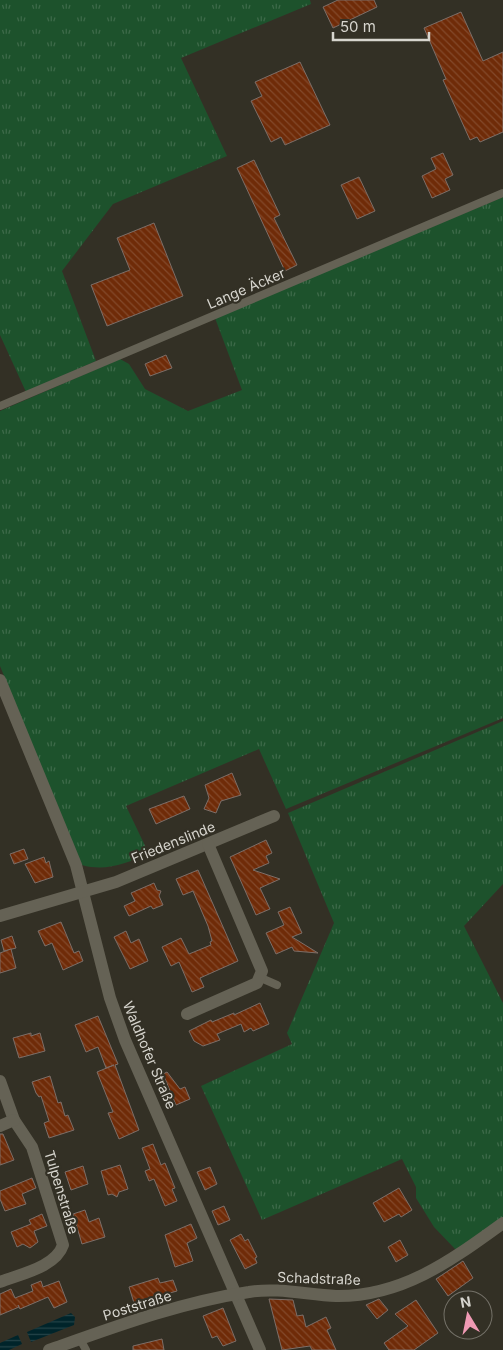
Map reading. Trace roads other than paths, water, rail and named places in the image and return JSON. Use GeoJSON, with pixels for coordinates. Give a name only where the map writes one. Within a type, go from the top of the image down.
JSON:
{"type":"FeatureCollection","features":[{"type":"Feature","properties":{"kind":"street","name":"Waldhofer Straße"},"geometry":{"type":"LineString","coordinates":[[0,680],[76,866],[110,998],[125,1040],[260,1350]]}},
{"type":"Feature","properties":{"kind":"street","name":"Friedenslinde"},"geometry":{"type":"LineString","coordinates":[[0,916],[84,893],[274,816]]}},
{"type":"Feature","properties":{"kind":"street"},"geometry":{"type":"LineString","coordinates":[[187,1014],[251,986],[260,978],[260,964],[208,844]]}},
{"type":"Feature","properties":{"kind":"street","name":"Tulpenstraße"},"geometry":{"type":"LineString","coordinates":[[0,1081],[14,1120],[32,1147],[63,1245],[61,1252],[52,1261],[0,1282]]}},
{"type":"Feature","properties":{"kind":"street"},"geometry":{"type":"LineString","coordinates":[[0,1126],[14,1120]]}},
{"type":"Feature","properties":{"kind":"street","name":"Schadstraße"},"geometry":{"type":"LineString","coordinates":[[235,1294],[252,1291],[362,1295],[391,1289],[422,1277],[448,1262],[503,1223]]}},
{"type":"Feature","properties":{"kind":"street","name":"Poststraße"},"geometry":{"type":"LineString","coordinates":[[49,1350],[83,1345],[168,1312],[235,1294]]}},
{"type":"Feature","properties":{"kind":"lane","name":"Lange Äcker"},"geometry":{"type":"LineString","coordinates":[[0,406],[503,194]]}},
{"type":"Feature","properties":{"kind":"lane"},"geometry":{"type":"LineString","coordinates":[[260,978],[277,986]]}},
{"type":"Feature","properties":{"kind":"water"},"geometry":{"type":"Polygon","coordinates":[[[71,1313],[75,1317],[74,1325],[31,1342],[27,1332],[71,1313]]]}},
{"type":"Feature","properties":{"kind":"water"},"geometry":{"type":"Polygon","coordinates":[[[18,1335],[22,1344],[9,1350],[0,1350],[0,1343],[18,1335]]]}}]}
